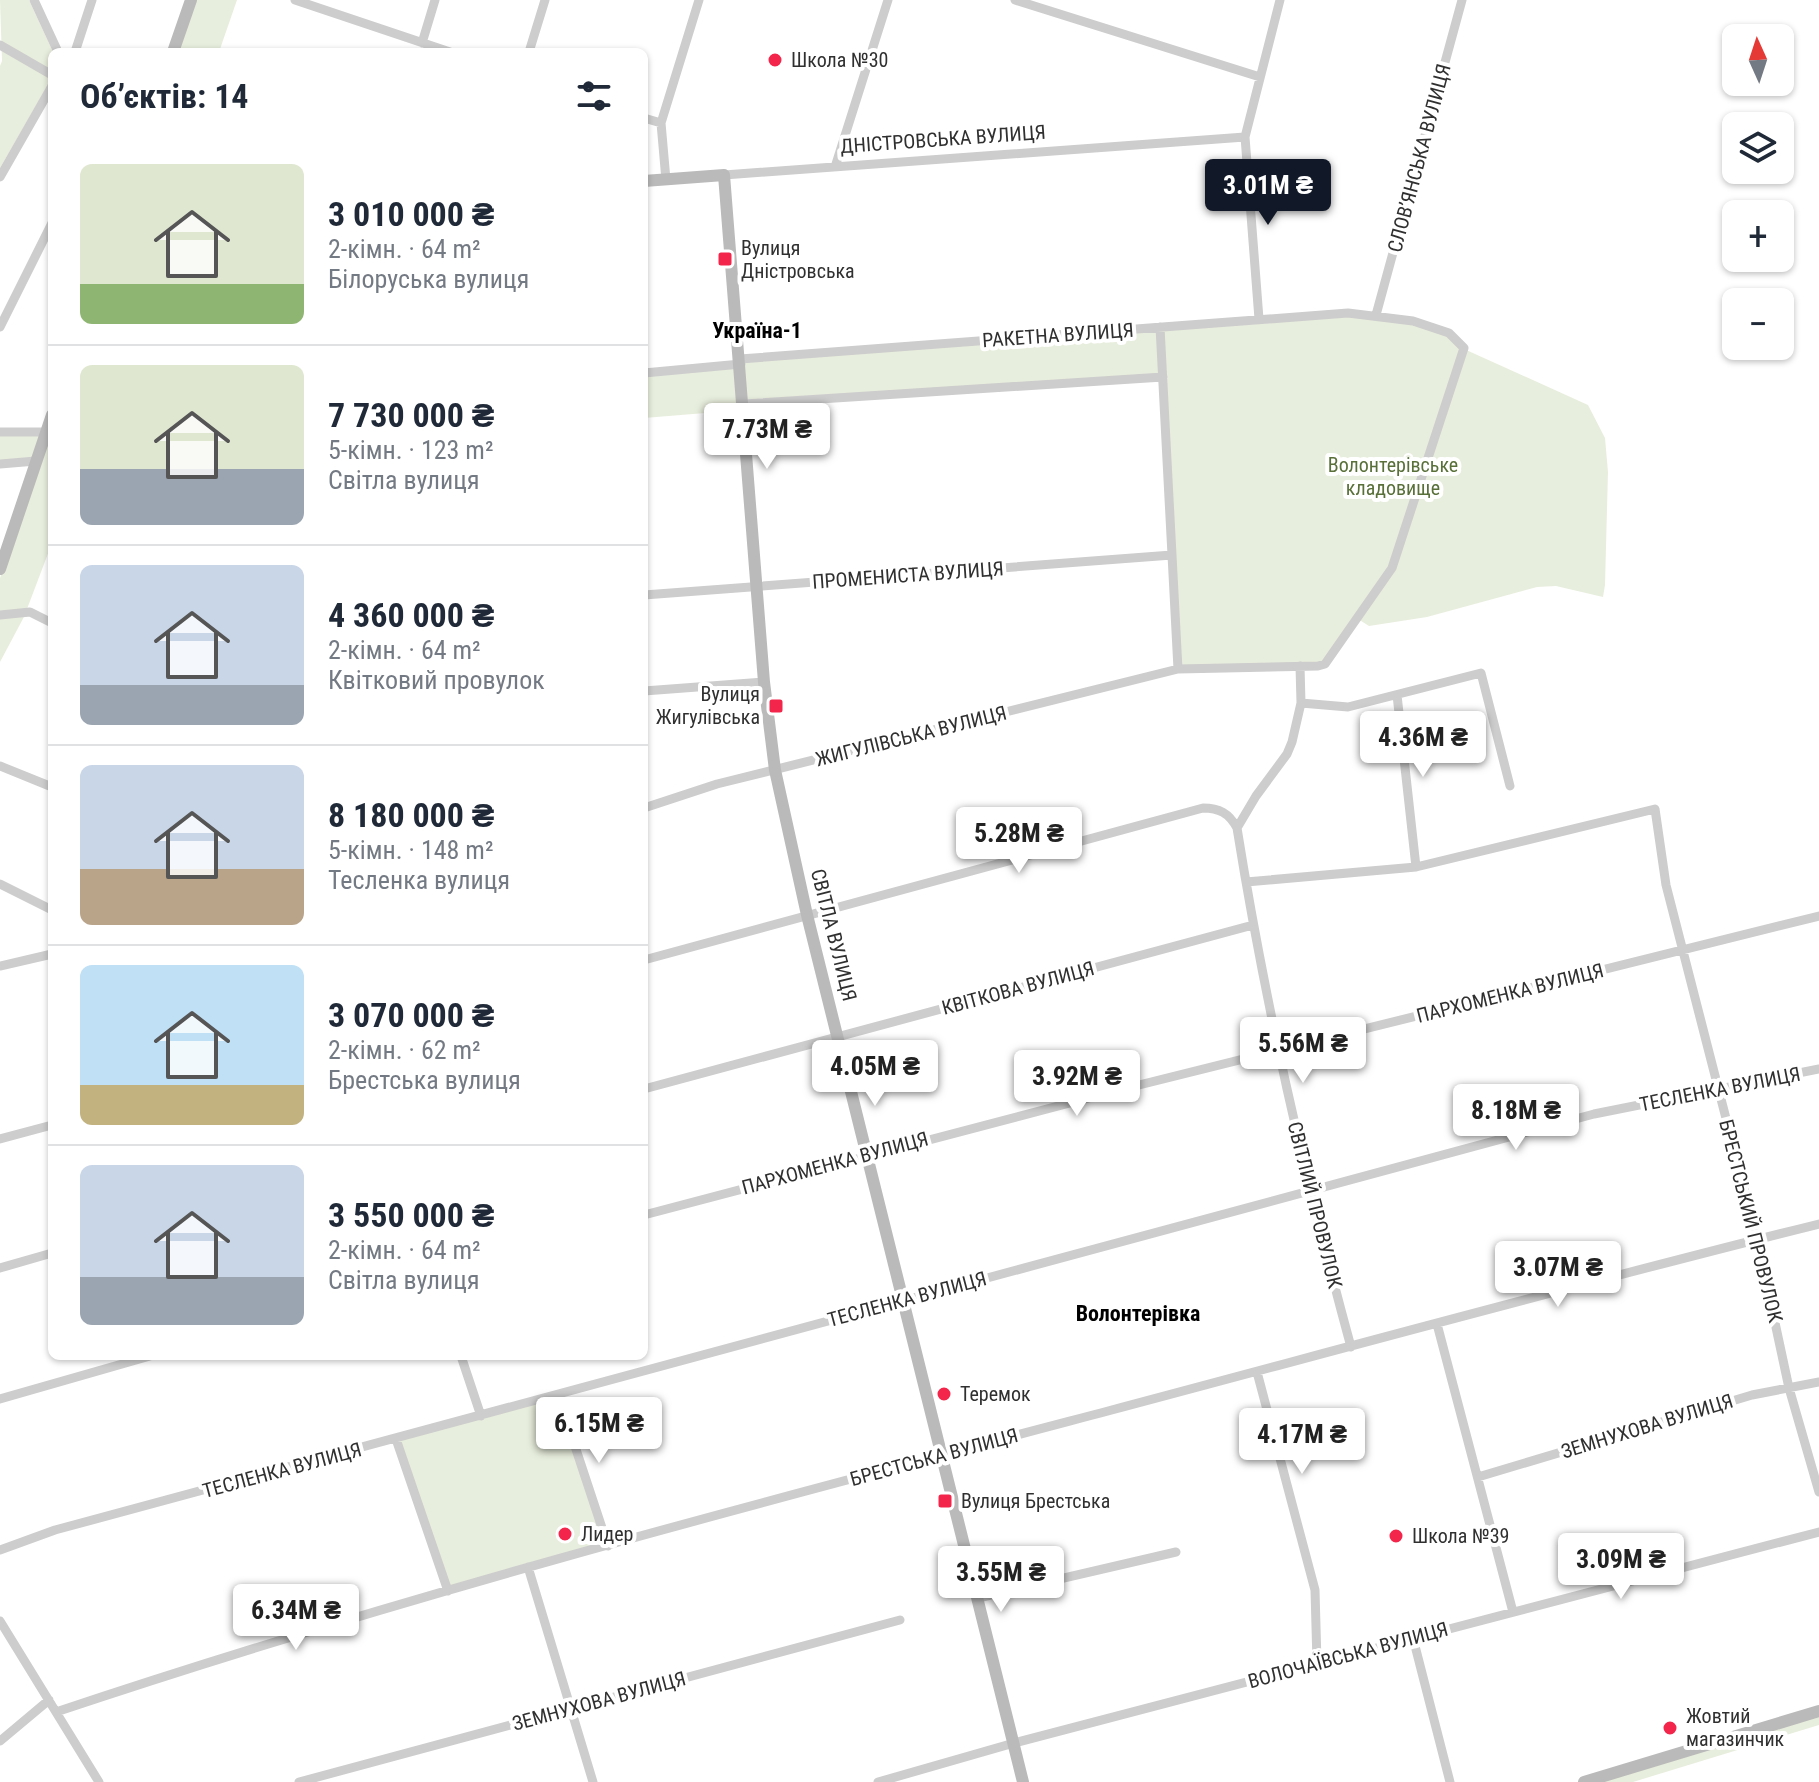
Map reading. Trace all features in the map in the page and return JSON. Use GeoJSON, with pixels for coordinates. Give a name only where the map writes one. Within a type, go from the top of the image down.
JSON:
{"type":"FeatureCollection","features":[{"type":"Feature","properties":{"kind":"street"},"geometry":{"type":"LineString","coordinates":[[34,0],[56,48]]}},
{"type":"Feature","properties":{"kind":"street"},"geometry":{"type":"LineString","coordinates":[[76,48],[92,0]]}},
{"type":"Feature","properties":{"kind":"street"},"geometry":{"type":"LineString","coordinates":[[174,48],[191,0]]}},
{"type":"Feature","properties":{"kind":"street"},"geometry":{"type":"LineString","coordinates":[[295,0],[438,48]]}},
{"type":"Feature","properties":{"kind":"street"},"geometry":{"type":"LineString","coordinates":[[422,43],[435,0]]}},
{"type":"Feature","properties":{"kind":"street"},"geometry":{"type":"LineString","coordinates":[[530,48],[545,0]]}},
{"type":"Feature","properties":{"kind":"street"},"geometry":{"type":"LineString","coordinates":[[666,180],[661,123],[699,0]]}},
{"type":"Feature","properties":{"kind":"street"},"geometry":{"type":"LineString","coordinates":[[835,167],[888,0]]}},
{"type":"Feature","properties":{"kind":"street"},"geometry":{"type":"LineString","coordinates":[[1015,0],[1260,77]]}},
{"type":"Feature","properties":{"kind":"street"},"geometry":{"type":"LineString","coordinates":[[1259,319],[1245,137],[1280,0]]}},
{"type":"Feature","properties":{"kind":"street","name":"СЛОВ’ЯНСЬКА ВУЛИЦЯ"},"geometry":{"type":"LineString","coordinates":[[1376,315],[1462,0]]}},
{"type":"Feature","properties":{"kind":"street"},"geometry":{"type":"LineString","coordinates":[[0,45],[48,73]]}},
{"type":"Feature","properties":{"kind":"street"},"geometry":{"type":"LineString","coordinates":[[0,177],[48,93]]}},
{"type":"Feature","properties":{"kind":"street"},"geometry":{"type":"LineString","coordinates":[[648,119],[661,123]]}},
{"type":"Feature","properties":{"kind":"street","name":"ДНІСТРОВСЬКА ВУЛИЦЯ"},"geometry":{"type":"LineString","coordinates":[[648,181],[1245,137]]}},
{"type":"Feature","properties":{"kind":"street","name":"СВІТЛА ВУЛИЦЯ"},"geometry":{"type":"LineString","coordinates":[[724,175],[764,682],[775,770],[807,915],[1023,1782]]}},
{"type":"Feature","properties":{"kind":"street"},"geometry":{"type":"LineString","coordinates":[[0,327],[48,231]]}},
{"type":"Feature","properties":{"kind":"street","name":"РАКЕТНА ВУЛИЦЯ"},"geometry":{"type":"LineString","coordinates":[[648,373],[740,362],[1321,314],[1376,315],[1413,321],[1449,333],[1464,348],[1392,568],[1331,658],[1318,666],[1300,666]]}},
{"type":"Feature","properties":{"kind":"street"},"geometry":{"type":"LineString","coordinates":[[1160,327],[1178,669]]}},
{"type":"Feature","properties":{"kind":"street"},"geometry":{"type":"LineString","coordinates":[[744,404],[1163,377]]}},
{"type":"Feature","properties":{"kind":"street"},"geometry":{"type":"LineString","coordinates":[[0,432],[48,421]]}},
{"type":"Feature","properties":{"kind":"street"},"geometry":{"type":"LineString","coordinates":[[0,569],[48,427]]}},
{"type":"Feature","properties":{"kind":"street"},"geometry":{"type":"LineString","coordinates":[[0,464],[36,461]]}},
{"type":"Feature","properties":{"kind":"street","name":"ПРОМЕНИСТА ВУЛИЦЯ"},"geometry":{"type":"LineString","coordinates":[[648,595],[1172,555]]}},
{"type":"Feature","properties":{"kind":"street"},"geometry":{"type":"LineString","coordinates":[[0,615],[30,612],[48,621]]}},
{"type":"Feature","properties":{"kind":"street"},"geometry":{"type":"LineString","coordinates":[[1237,828],[1287,754],[1301,703],[1300,666]]}},
{"type":"Feature","properties":{"kind":"street","name":"ЖИГУЛІВСЬКА ВУЛИЦЯ"},"geometry":{"type":"LineString","coordinates":[[648,807],[717,784],[1178,669],[1300,666]]}},
{"type":"Feature","properties":{"kind":"street"},"geometry":{"type":"LineString","coordinates":[[1301,703],[1348,707],[1481,673],[1510,786]]}},
{"type":"Feature","properties":{"kind":"street"},"geometry":{"type":"LineString","coordinates":[[648,691],[764,682]]}},
{"type":"Feature","properties":{"kind":"street"},"geometry":{"type":"LineString","coordinates":[[1246,882],[1416,867],[1397,695]]}},
{"type":"Feature","properties":{"kind":"street"},"geometry":{"type":"LineString","coordinates":[[0,766],[48,785]]}},
{"type":"Feature","properties":{"kind":"street"},"geometry":{"type":"LineString","coordinates":[[648,959],[1203,808],[1224,812],[1232,818],[1237,828]]}},
{"type":"Feature","properties":{"kind":"street","name":"БРЕСТСЬКИЙ ПРОВУЛОК"},"geometry":{"type":"LineString","coordinates":[[1416,867],[1655,809],[1666,885],[1757,1239],[1789,1388],[1819,1492]]}},
{"type":"Feature","properties":{"kind":"street","name":"СВІТЛИЙ ПРОВУЛОК"},"geometry":{"type":"LineString","coordinates":[[1237,828],[1253,925],[1308,1190],[1351,1347]]}},
{"type":"Feature","properties":{"kind":"street"},"geometry":{"type":"LineString","coordinates":[[2,888],[48,908]]}},
{"type":"Feature","properties":{"kind":"street","name":"ПАРХОМЕНКА ВУЛИЦЯ"},"geometry":{"type":"LineString","coordinates":[[648,1214],[868,1154],[1819,916]]}},
{"type":"Feature","properties":{"kind":"street","name":"КВІТКОВА ВУЛИЦЯ"},"geometry":{"type":"LineString","coordinates":[[648,1088],[1253,925]]}},
{"type":"Feature","properties":{"kind":"street"},"geometry":{"type":"LineString","coordinates":[[0,966],[48,955]]}},
{"type":"Feature","properties":{"kind":"street","name":"ТЕСЛЕНКА ВУЛИЦЯ"},"geometry":{"type":"LineString","coordinates":[[0,1550],[55,1530],[1594,1114],[1819,1069]]}},
{"type":"Feature","properties":{"kind":"street"},"geometry":{"type":"LineString","coordinates":[[0,1139],[48,1126]]}},
{"type":"Feature","properties":{"kind":"street","name":"БРЕСТСЬКА ВУЛИЦЯ"},"geometry":{"type":"LineString","coordinates":[[56,1712],[222,1657],[528,1567],[943,1454],[1819,1224]]}},
{"type":"Feature","properties":{"kind":"street"},"geometry":{"type":"LineString","coordinates":[[0,1268],[48,1254]]}},
{"type":"Feature","properties":{"kind":"street"},"geometry":{"type":"LineString","coordinates":[[1437,1324],[1513,1612]]}},
{"type":"Feature","properties":{"kind":"street"},"geometry":{"type":"LineString","coordinates":[[0,1399],[136,1360]]}},
{"type":"Feature","properties":{"kind":"street"},"geometry":{"type":"LineString","coordinates":[[462,1360],[481,1416]]}},
{"type":"Feature","properties":{"kind":"street"},"geometry":{"type":"LineString","coordinates":[[1257,1372],[1315,1590],[1317,1663]]}},
{"type":"Feature","properties":{"kind":"street","name":"ЗЕМНУХОВА ВУЛИЦЯ"},"geometry":{"type":"LineString","coordinates":[[1478,1477],[1752,1395],[1819,1382]]}},
{"type":"Feature","properties":{"kind":"street"},"geometry":{"type":"LineString","coordinates":[[558,1395],[608,1546]]}},
{"type":"Feature","properties":{"kind":"street"},"geometry":{"type":"LineString","coordinates":[[396,1439],[448,1591]]}},
{"type":"Feature","properties":{"kind":"street","name":"ВОЛОЧАЇВСЬКА ВУЛИЦЯ"},"geometry":{"type":"LineString","coordinates":[[878,1782],[1014,1743],[1819,1532]]}},
{"type":"Feature","properties":{"kind":"street"},"geometry":{"type":"LineString","coordinates":[[978,1598],[1176,1552]]}},
{"type":"Feature","properties":{"kind":"street"},"geometry":{"type":"LineString","coordinates":[[528,1567],[593,1782]]}},
{"type":"Feature","properties":{"kind":"street","name":"ЗЕМНУХОВА ВУЛИЦЯ"},"geometry":{"type":"LineString","coordinates":[[299,1782],[900,1620]]}},
{"type":"Feature","properties":{"kind":"street"},"geometry":{"type":"LineString","coordinates":[[0,1621],[99,1782]]}},
{"type":"Feature","properties":{"kind":"street"},"geometry":{"type":"LineString","coordinates":[[1413,1638],[1450,1782]]}},
{"type":"Feature","properties":{"kind":"street"},"geometry":{"type":"LineString","coordinates":[[0,1741],[49,1700]]}},
{"type":"Feature","properties":{"kind":"street"},"geometry":{"type":"LineString","coordinates":[[1584,1782],[1819,1711]]}},
{"type":"Feature","properties":{"kind":"green space"},"geometry":{"type":"Polygon","coordinates":[[[0,0],[29,0],[51,48],[48,48],[48,85],[0,168],[0,66],[0,0]]]}},
{"type":"Feature","properties":{"kind":"green space"},"geometry":{"type":"Polygon","coordinates":[[[193,0],[237,0],[220,48],[176,48],[193,0]]]}},
{"type":"Feature","properties":{"kind":"green space","name":"Волонтерівське кладовище"},"geometry":{"type":"Polygon","coordinates":[[[1376,315],[1449,333],[1464,349],[1588,405],[1605,438],[1608,472],[1603,597],[1556,586],[1537,587],[1427,617],[1369,626],[1358,619],[1325,664],[1178,669],[1162,374],[741,400],[742,410],[648,418],[648,375],[743,362],[1376,315]]]}},
{"type":"Feature","properties":{"kind":"green space"},"geometry":{"type":"Polygon","coordinates":[[[48,432],[48,554],[27,609],[0,613],[0,578],[40,459],[0,461],[0,436],[47,435],[48,432]]]}},
{"type":"Feature","properties":{"kind":"green space"},"geometry":{"type":"Polygon","coordinates":[[[25,615],[0,662],[0,618],[25,615]]]}},
{"type":"Feature","properties":{"kind":"green space"},"geometry":{"type":"Polygon","coordinates":[[[557,1398],[605,1544],[449,1588],[398,1441],[557,1398]]]}},
{"type":"Feature","properties":{"kind":"green space"},"geometry":{"type":"Polygon","coordinates":[[[1819,1711],[1819,1725],[1633,1782],[1584,1782],[1819,1711]]]}},
{"type":"Feature","properties":{"kind":"place","name":"Школа №30"},"geometry":{"type":"Point","coordinates":[775,60]}},
{"type":"Feature","properties":{"kind":"place","name":"Вулиця Дністровська"},"geometry":{"type":"Point","coordinates":[725,259]}},
{"type":"Feature","properties":{"kind":"place","name":"Вулиця Жигулівська"},"geometry":{"type":"Point","coordinates":[776,706]}},
{"type":"Feature","properties":{"kind":"place","name":"Теремок"},"geometry":{"type":"Point","coordinates":[944,1394]}},
{"type":"Feature","properties":{"kind":"place","name":"Вулиця Брестська"},"geometry":{"type":"Point","coordinates":[945,1501]}},
{"type":"Feature","properties":{"kind":"place","name":"Лидер"},"geometry":{"type":"Point","coordinates":[565,1534]}},
{"type":"Feature","properties":{"kind":"place","name":"Школа №39"},"geometry":{"type":"Point","coordinates":[1396,1536]}},
{"type":"Feature","properties":{"kind":"place","name":"Жовтий магазинчик"},"geometry":{"type":"Point","coordinates":[1670,1728]}},
{"type":"Feature","properties":{"kind":"district","name":"Україна-1"},"geometry":{"type":"Point","coordinates":[757,330]}},
{"type":"Feature","properties":{"kind":"district","name":"Волонтерівка"},"geometry":{"type":"Point","coordinates":[1138,1313]}}]}
